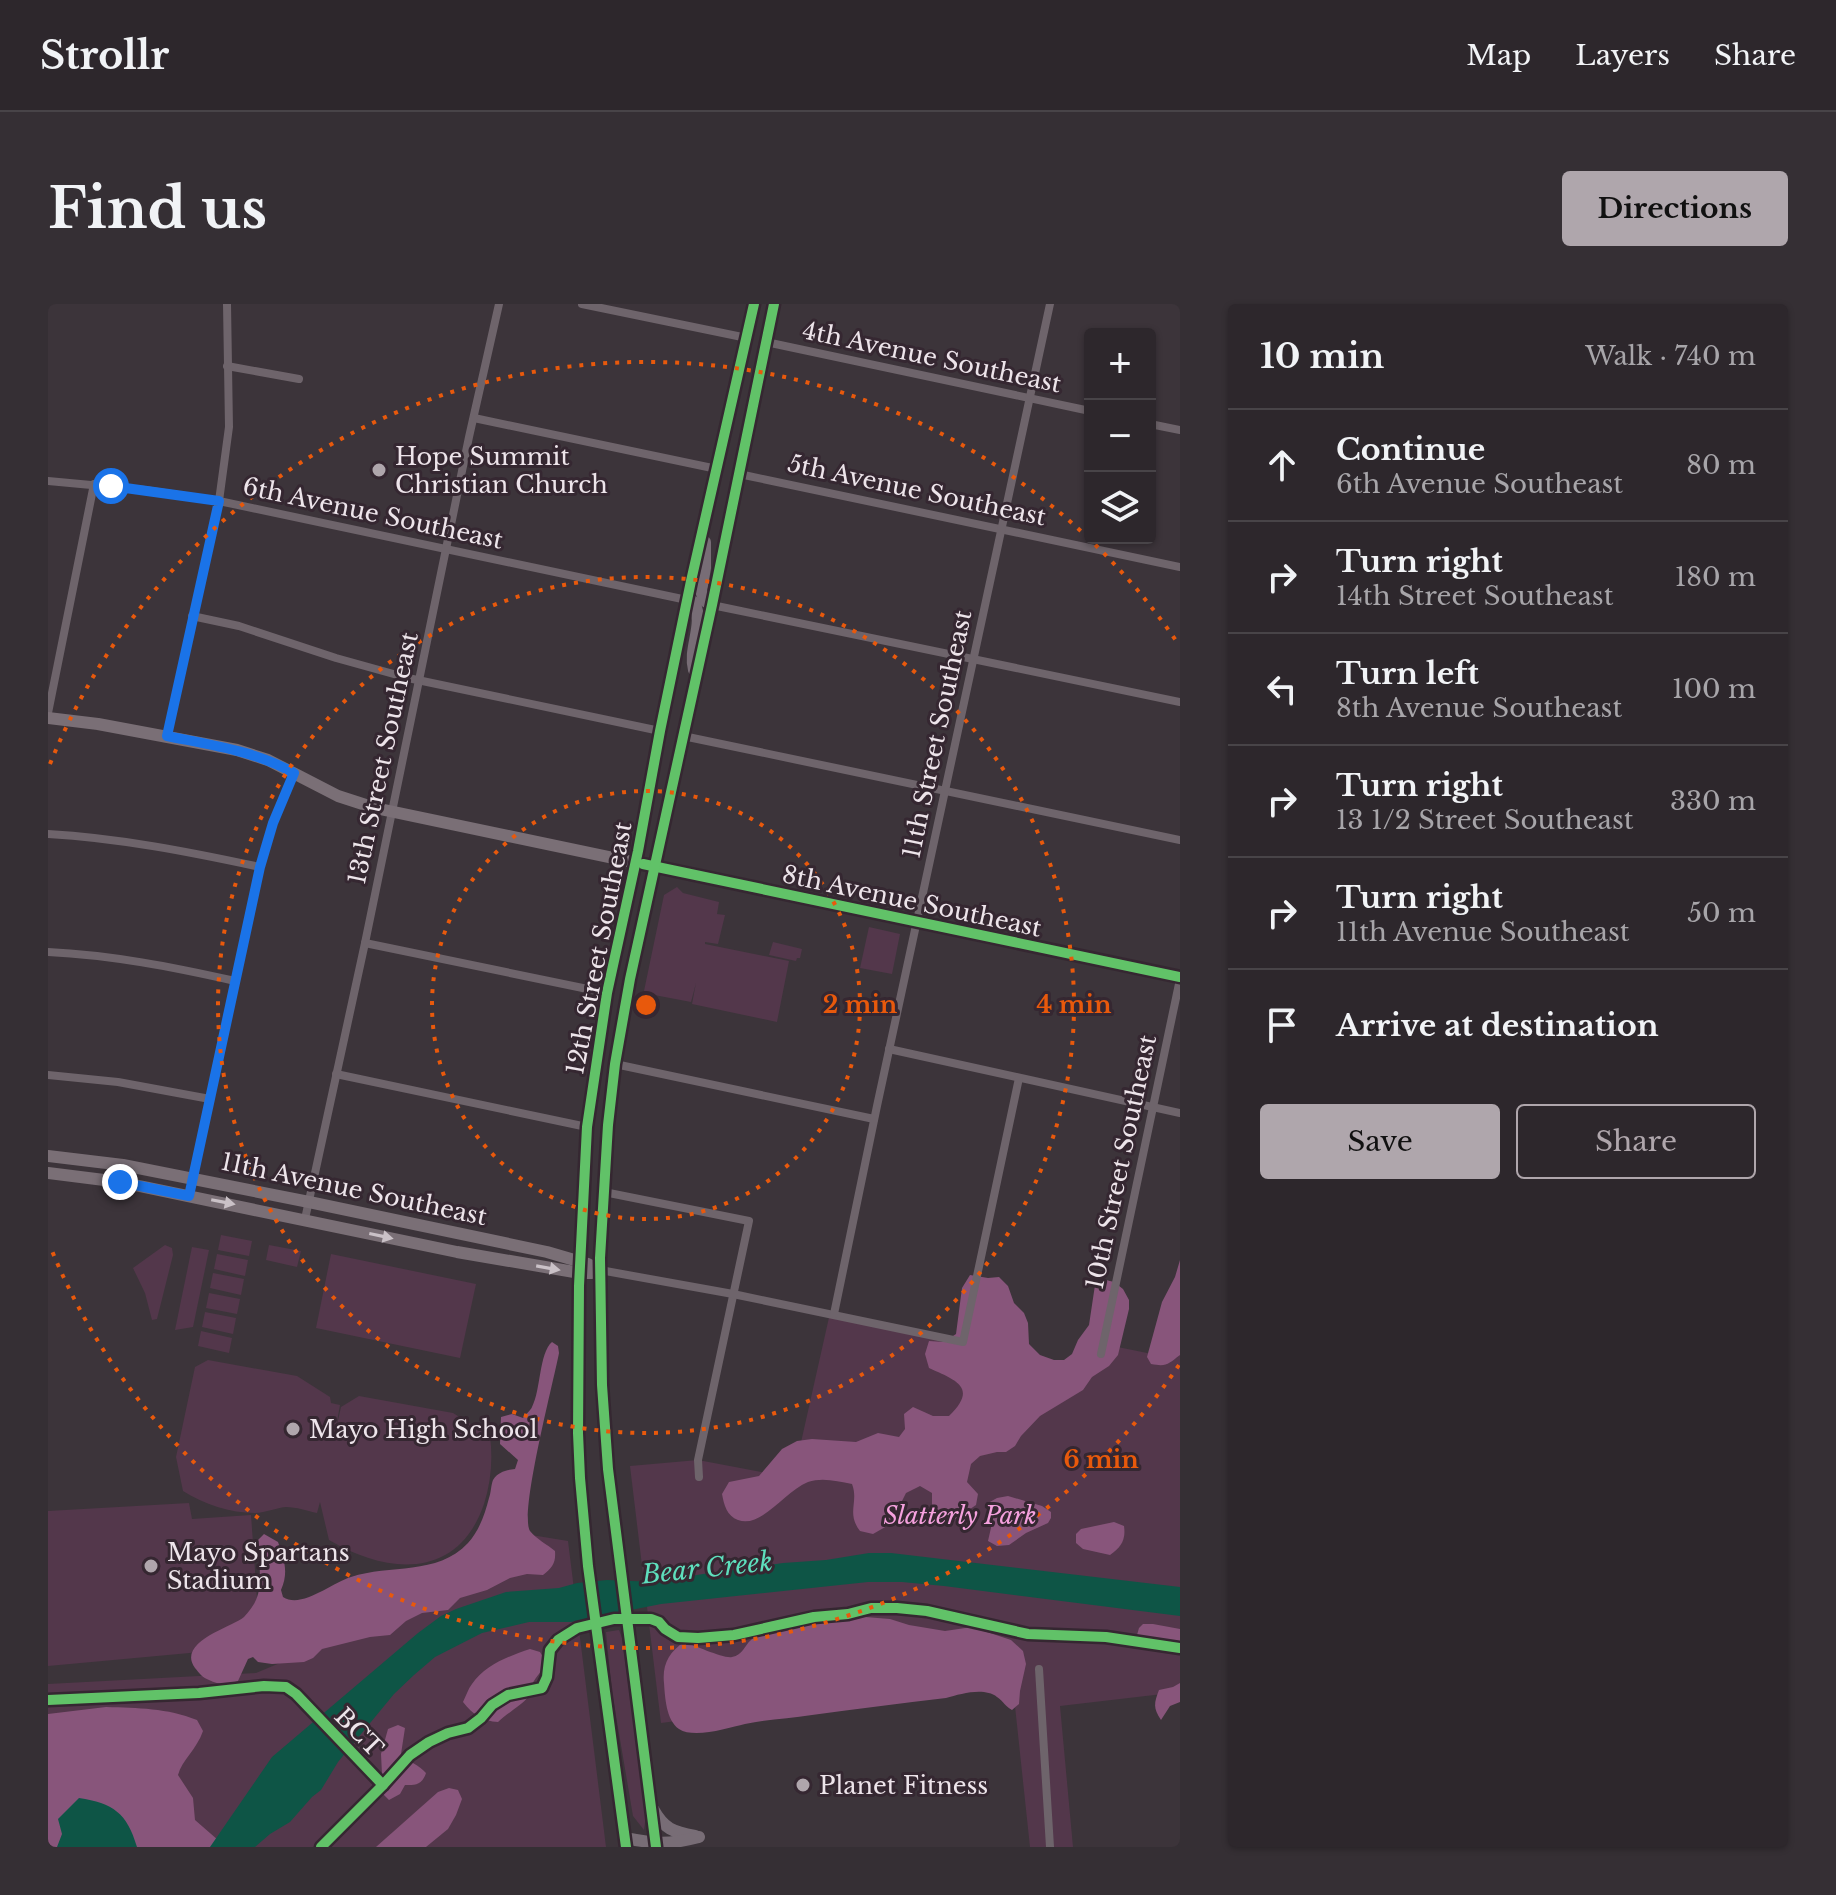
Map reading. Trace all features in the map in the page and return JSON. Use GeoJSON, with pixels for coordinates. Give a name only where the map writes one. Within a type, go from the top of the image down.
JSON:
{"type":"FeatureCollection","features":[{"type":"Feature","properties":{"kind":"main road","name":"12th Street Southeast"},"geometry":{"type":"LineString","coordinates":[[625,1842],[581,1492],[578,1433],[580,1267],[587,1127],[607,993],[660,731],[754,304]]}},
{"type":"Feature","properties":{"kind":"main road","name":"12th Street Southeast"},"geometry":{"type":"LineString","coordinates":[[656,1846],[608,1469],[602,1385],[600,1270],[608,1125],[626,999],[774,304]]}},
{"type":"Feature","properties":{"kind":"main road"},"geometry":{"type":"LineString","coordinates":[[703,529],[706,560],[701,591],[705,601],[712,605]]}},
{"type":"Feature","properties":{"kind":"main road"},"geometry":{"type":"LineString","coordinates":[[687,600],[694,602],[698,615],[692,664],[697,677]]}},
{"type":"Feature","properties":{"kind":"main road"},"geometry":{"type":"LineString","coordinates":[[625,1842],[656,1846],[699,1837],[665,1827],[651,1806]]}},
{"type":"Feature","properties":{"kind":"street"},"geometry":{"type":"LineString","coordinates":[[167,736],[219,501],[229,427],[227,304]]}},
{"type":"Feature","properties":{"kind":"street","name":"13th Street Southeast"},"geometry":{"type":"LineString","coordinates":[[305,1219],[499,304]]}},
{"type":"Feature","properties":{"kind":"street"},"geometry":{"type":"LineString","coordinates":[[582,304],[747,338]]}},
{"type":"Feature","properties":{"kind":"street","name":"11th Street Southeast"},"geometry":{"type":"LineString","coordinates":[[834,1314],[1050,304]]}},
{"type":"Feature","properties":{"kind":"street","name":"4th Avenue Southeast"},"geometry":{"type":"LineString","coordinates":[[766,342],[1084,410]]}},
{"type":"Feature","properties":{"kind":"street"},"geometry":{"type":"LineString","coordinates":[[227,366],[299,379]]}},
{"type":"Feature","properties":{"kind":"street"},"geometry":{"type":"LineString","coordinates":[[474,418],[717,469]]}},
{"type":"Feature","properties":{"kind":"street"},"geometry":{"type":"LineString","coordinates":[[1156,425],[1180,430]]}},
{"type":"Feature","properties":{"kind":"street","name":"5th Avenue Southeast"},"geometry":{"type":"LineString","coordinates":[[739,474],[1180,567]]}},
{"type":"Feature","properties":{"kind":"street","name":"6th Avenue Southeast"},"geometry":{"type":"LineString","coordinates":[[48,481],[219,501],[687,600]]}},
{"type":"Feature","properties":{"kind":"street"},"geometry":{"type":"LineString","coordinates":[[48,716],[94,484]]}},
{"type":"Feature","properties":{"kind":"street"},"geometry":{"type":"LineString","coordinates":[[712,605],[1180,702]]}},
{"type":"Feature","properties":{"kind":"street"},"geometry":{"type":"LineString","coordinates":[[192,616],[239,626],[336,658],[419,680],[660,731]]}},
{"type":"Feature","properties":{"kind":"street","name":"8th Avenue Southeast"},"geometry":{"type":"LineString","coordinates":[[48,716],[244,752],[268,760],[338,796],[391,812],[1180,978]]}},
{"type":"Feature","properties":{"kind":"street"},"geometry":{"type":"LineString","coordinates":[[683,736],[1180,840]]}},
{"type":"Feature","properties":{"kind":"street"},"geometry":{"type":"LineString","coordinates":[[189,1196],[260,867],[273,823],[294,773]]}},
{"type":"Feature","properties":{"kind":"street"},"geometry":{"type":"LineString","coordinates":[[48,834],[102,838],[260,867]]}},
{"type":"Feature","properties":{"kind":"street"},"geometry":{"type":"LineString","coordinates":[[365,943],[607,993]]}},
{"type":"Feature","properties":{"kind":"street"},"geometry":{"type":"LineString","coordinates":[[48,952],[134,961],[235,981]]}},
{"type":"Feature","properties":{"kind":"street","name":"10th Street Southeast"},"geometry":{"type":"LineString","coordinates":[[1101,1354],[1180,978]]}},
{"type":"Feature","properties":{"kind":"street"},"geometry":{"type":"LineString","coordinates":[[889,1049],[1180,1113]]}},
{"type":"Feature","properties":{"kind":"street"},"geometry":{"type":"LineString","coordinates":[[615,1064],[874,1119]]}},
{"type":"Feature","properties":{"kind":"street"},"geometry":{"type":"LineString","coordinates":[[336,1074],[587,1127]]}},
{"type":"Feature","properties":{"kind":"street"},"geometry":{"type":"LineString","coordinates":[[48,1075],[118,1082],[210,1099]]}},
{"type":"Feature","properties":{"kind":"street","name":"11th Avenue Southeast"},"geometry":{"type":"LineString","coordinates":[[48,1156],[96,1160],[193,1178],[534,1249],[592,1273],[600,1270],[733,1294],[963,1342],[1019,1078]]}},
{"type":"Feature","properties":{"kind":"street","name":"11th Avenue Southeast"},"geometry":{"type":"LineString","coordinates":[[48,1173],[106,1179],[457,1252],[580,1267]]}},
{"type":"Feature","properties":{"kind":"street"},"geometry":{"type":"LineString","coordinates":[[604,1192],[749,1221],[698,1460],[699,1477]]}},
{"type":"Feature","properties":{"kind":"street"},"geometry":{"type":"LineString","coordinates":[[1039,1669],[1050,1847]]}},
{"type":"Feature","properties":{"kind":"green space"},"geometry":{"type":"Polygon","coordinates":[[[677,887],[683,893],[719,902],[717,914],[725,915],[718,944],[705,944],[789,961],[777,1022],[692,1004],[696,983],[691,1002],[644,991],[664,895],[677,887]]]}},
{"type":"Feature","properties":{"kind":"green space"},"geometry":{"type":"Polygon","coordinates":[[[869,927],[900,934],[892,974],[860,968],[869,927]]]}},
{"type":"Feature","properties":{"kind":"green space"},"geometry":{"type":"Polygon","coordinates":[[[773,942],[802,949],[800,958],[796,961],[769,955],[773,942]]]}},
{"type":"Feature","properties":{"kind":"green space"},"geometry":{"type":"Polygon","coordinates":[[[221,1235],[252,1241],[249,1256],[218,1250],[221,1235]]]}},
{"type":"Feature","properties":{"kind":"green space"},"geometry":{"type":"Polygon","coordinates":[[[165,1245],[172,1248],[173,1255],[157,1319],[152,1320],[145,1293],[133,1268],[165,1245]]]}},
{"type":"Feature","properties":{"kind":"green space"},"geometry":{"type":"Polygon","coordinates":[[[269,1245],[301,1251],[297,1267],[266,1260],[269,1245]]]}},
{"type":"Feature","properties":{"kind":"green space"},"geometry":{"type":"Polygon","coordinates":[[[192,1247],[209,1250],[193,1327],[175,1330],[192,1247]]]}},
{"type":"Feature","properties":{"kind":"green space"},"geometry":{"type":"Polygon","coordinates":[[[217,1254],[248,1260],[245,1276],[214,1269],[217,1254]]]}},
{"type":"Feature","properties":{"kind":"green space"},"geometry":{"type":"Polygon","coordinates":[[[331,1254],[476,1284],[460,1358],[316,1328],[331,1254]]]}},
{"type":"Feature","properties":{"kind":"green space"},"geometry":{"type":"Polygon","coordinates":[[[1180,1260],[1180,1355],[1167,1364],[1151,1364],[1147,1357],[1162,1302],[1180,1260]]]}},
{"type":"Feature","properties":{"kind":"green space"},"geometry":{"type":"Polygon","coordinates":[[[213,1273],[244,1279],[241,1295],[210,1288],[213,1273]]]}},
{"type":"Feature","properties":{"kind":"green space"},"geometry":{"type":"Polygon","coordinates":[[[970,1275],[999,1277],[1008,1286],[1014,1303],[1024,1313],[1028,1323],[1029,1344],[1040,1355],[1054,1360],[1064,1360],[1072,1354],[1089,1325],[1095,1285],[1102,1279],[1114,1282],[1123,1289],[1129,1300],[1118,1355],[1109,1366],[1092,1377],[1083,1390],[1040,1416],[1015,1446],[1006,1452],[980,1456],[971,1464],[967,1482],[978,1494],[976,1505],[954,1520],[940,1524],[932,1518],[932,1493],[920,1486],[906,1493],[887,1526],[873,1534],[860,1531],[854,1519],[852,1484],[824,1480],[799,1487],[755,1519],[738,1520],[731,1516],[722,1494],[729,1482],[759,1476],[782,1449],[797,1441],[856,1442],[878,1433],[899,1437],[905,1429],[904,1414],[913,1407],[933,1416],[949,1416],[958,1406],[963,1391],[955,1381],[929,1368],[925,1354],[929,1341],[944,1342],[956,1334],[962,1288],[970,1275]]]}},
{"type":"Feature","properties":{"kind":"green space"},"geometry":{"type":"Polygon","coordinates":[[[209,1293],[240,1299],[237,1314],[206,1308],[209,1293]]]}},
{"type":"Feature","properties":{"kind":"green space"},"geometry":{"type":"Polygon","coordinates":[[[205,1312],[236,1318],[233,1334],[202,1327],[205,1312]]]}},
{"type":"Feature","properties":{"kind":"green space","name":"Slatterly Park"},"geometry":{"type":"Polygon","coordinates":[[[830,1313],[1096,1372],[1103,1344],[1152,1354],[1180,1343],[1180,1692],[1060,1706],[1073,1847],[1030,1847],[1012,1678],[661,1723],[630,1466],[698,1460],[793,1478],[830,1313]]]}},
{"type":"Feature","properties":{"kind":"green space"},"geometry":{"type":"Polygon","coordinates":[[[201,1331],[232,1338],[229,1353],[198,1346],[201,1331]]]}},
{"type":"Feature","properties":{"kind":"green space"},"geometry":{"type":"Polygon","coordinates":[[[552,1342],[558,1346],[559,1353],[538,1446],[528,1520],[532,1534],[555,1551],[549,1570],[543,1575],[527,1574],[510,1578],[487,1590],[460,1598],[448,1610],[422,1613],[406,1621],[390,1635],[322,1649],[304,1662],[272,1664],[258,1662],[253,1657],[248,1659],[238,1681],[227,1684],[213,1682],[195,1668],[191,1659],[199,1643],[244,1617],[255,1602],[260,1580],[258,1540],[264,1534],[278,1542],[285,1571],[281,1590],[283,1597],[291,1600],[308,1598],[366,1573],[428,1565],[456,1553],[468,1543],[483,1516],[493,1480],[502,1472],[515,1469],[518,1460],[500,1444],[501,1417],[512,1414],[523,1418],[531,1408],[545,1354],[552,1342]]]}},
{"type":"Feature","properties":{"kind":"green space"},"geometry":{"type":"Polygon","coordinates":[[[208,1360],[297,1376],[330,1397],[331,1403],[340,1405],[334,1438],[341,1407],[359,1396],[453,1413],[490,1436],[488,1487],[472,1529],[457,1547],[439,1558],[419,1564],[397,1564],[374,1560],[329,1540],[320,1502],[317,1513],[286,1507],[246,1513],[218,1507],[183,1491],[176,1457],[195,1367],[208,1360]]]}},
{"type":"Feature","properties":{"kind":"green space"},"geometry":{"type":"Polygon","coordinates":[[[1008,1496],[1042,1506],[1051,1512],[1051,1518],[1048,1523],[1009,1545],[997,1546],[988,1541],[993,1519],[988,1503],[1008,1496]]]}},
{"type":"Feature","properties":{"kind":"green space","name":"Mayo Spartans Stadium"},"geometry":{"type":"Polygon","coordinates":[[[189,1503],[192,1519],[251,1515],[258,1613],[233,1649],[48,1666],[48,1511],[189,1503]]]}},
{"type":"Feature","properties":{"kind":"green space"},"geometry":{"type":"Polygon","coordinates":[[[1114,1522],[1124,1526],[1124,1535],[1120,1546],[1110,1555],[1083,1549],[1076,1543],[1076,1534],[1081,1529],[1114,1522]]]}},
{"type":"Feature","properties":{"kind":"green space"},"geometry":{"type":"Polygon","coordinates":[[[519,1533],[568,1541],[606,1847],[48,1847],[48,1684],[256,1673],[512,1566],[519,1533]]]}},
{"type":"Feature","properties":{"kind":"green space"},"geometry":{"type":"Polygon","coordinates":[[[802,1616],[890,1619],[945,1631],[972,1627],[1011,1640],[1023,1651],[1026,1664],[1019,1704],[1012,1710],[992,1694],[972,1692],[762,1721],[702,1733],[685,1732],[675,1725],[667,1708],[664,1670],[679,1646],[684,1642],[732,1657],[768,1626],[802,1616]]]}},
{"type":"Feature","properties":{"kind":"green space"},"geometry":{"type":"Polygon","coordinates":[[[1143,1624],[1180,1629],[1180,1646],[1143,1639],[1137,1635],[1143,1624]]]}},
{"type":"Feature","properties":{"kind":"green space"},"geometry":{"type":"Polygon","coordinates":[[[619,1630],[646,1815],[644,1830],[633,1816],[612,1692],[606,1632],[619,1630]]]}},
{"type":"Feature","properties":{"kind":"green space"},"geometry":{"type":"Polygon","coordinates":[[[530,1649],[540,1652],[544,1666],[529,1696],[522,1703],[498,1722],[483,1719],[467,1707],[463,1702],[477,1677],[506,1658],[530,1649]]]}},
{"type":"Feature","properties":{"kind":"green space"},"geometry":{"type":"Polygon","coordinates":[[[1180,1683],[1180,1702],[1170,1706],[1161,1720],[1155,1705],[1159,1690],[1180,1683]]]}},
{"type":"Feature","properties":{"kind":"green space"},"geometry":{"type":"Polygon","coordinates":[[[106,1707],[163,1711],[197,1720],[203,1731],[178,1775],[193,1798],[195,1820],[226,1847],[48,1847],[48,1714],[106,1707]]]}},
{"type":"Feature","properties":{"kind":"green space"},"geometry":{"type":"Polygon","coordinates":[[[398,1725],[405,1728],[401,1754],[426,1773],[420,1782],[405,1785],[400,1794],[389,1800],[383,1794],[381,1754],[388,1729],[398,1725]]]}},
{"type":"Feature","properties":{"kind":"green space"},"geometry":{"type":"Polygon","coordinates":[[[449,1788],[458,1790],[462,1799],[456,1815],[448,1829],[426,1847],[376,1847],[438,1792],[449,1788]]]}},
{"type":"Feature","properties":{"kind":"shaded area"},"geometry":{"type":"Polygon","coordinates":[[[869,1553],[1180,1587],[1180,1616],[944,1586],[868,1582],[661,1604],[571,1622],[529,1622],[482,1633],[435,1657],[394,1694],[338,1762],[321,1790],[290,1822],[255,1847],[210,1847],[272,1757],[418,1633],[456,1609],[506,1592],[607,1580],[656,1582],[869,1553]]]}},
{"type":"Feature","properties":{"kind":"shaded area"},"geometry":{"type":"Polygon","coordinates":[[[79,1798],[101,1803],[117,1812],[128,1826],[137,1847],[57,1847],[62,1834],[58,1819],[79,1798]]]}},
{"type":"Feature","properties":{"kind":"cycle path"},"geometry":{"type":"LineString","coordinates":[[626,1847],[588,1566],[580,1478],[579,1286],[587,1127],[607,993],[660,731],[754,304]]}},
{"type":"Feature","properties":{"kind":"cycle path"},"geometry":{"type":"LineString","coordinates":[[656,1847],[608,1469],[602,1385],[600,1258],[608,1125],[630,979],[774,304]]}},
{"type":"Feature","properties":{"kind":"cycle path"},"geometry":{"type":"LineString","coordinates":[[643,864],[1180,977]]}},
{"type":"Feature","properties":{"kind":"cycle path"},"geometry":{"type":"LineString","coordinates":[[321,1847],[410,1755],[448,1733],[468,1728],[492,1705],[508,1695],[542,1688],[547,1677],[550,1650],[558,1640],[577,1628],[614,1619],[651,1619],[678,1637],[698,1638],[734,1635],[871,1608],[897,1608],[927,1611],[1028,1634],[1106,1637],[1180,1648]]}},
{"type":"Feature","properties":{"kind":"cycle path","name":"BCT"},"geometry":{"type":"LineString","coordinates":[[48,1700],[286,1687],[383,1785]]}},
{"type":"Feature","properties":{"kind":"place","name":"Hope Summit Christian Church"},"geometry":{"type":"Point","coordinates":[379,470]}},
{"type":"Feature","properties":{"kind":"place","name":"Mayo High School"},"geometry":{"type":"Point","coordinates":[293,1429]}},
{"type":"Feature","properties":{"kind":"place","name":"Mayo Spartans Stadium"},"geometry":{"type":"Point","coordinates":[151,1566]}},
{"type":"Feature","properties":{"kind":"place","name":"Planet Fitness"},"geometry":{"type":"Point","coordinates":[803,1785]}},
{"type":"Feature","properties":{"kind":"route"},"geometry":{"type":"LineString","coordinates":[[111,486],[219,501],[167,736],[244,752],[294,773],[273,823],[260,867],[189,1196],[120,1182]]}},
{"type":"Feature","properties":{"kind":"water label","name":"Bear Creek"},"geometry":{"type":"Point","coordinates":[707,1568]}}]}
